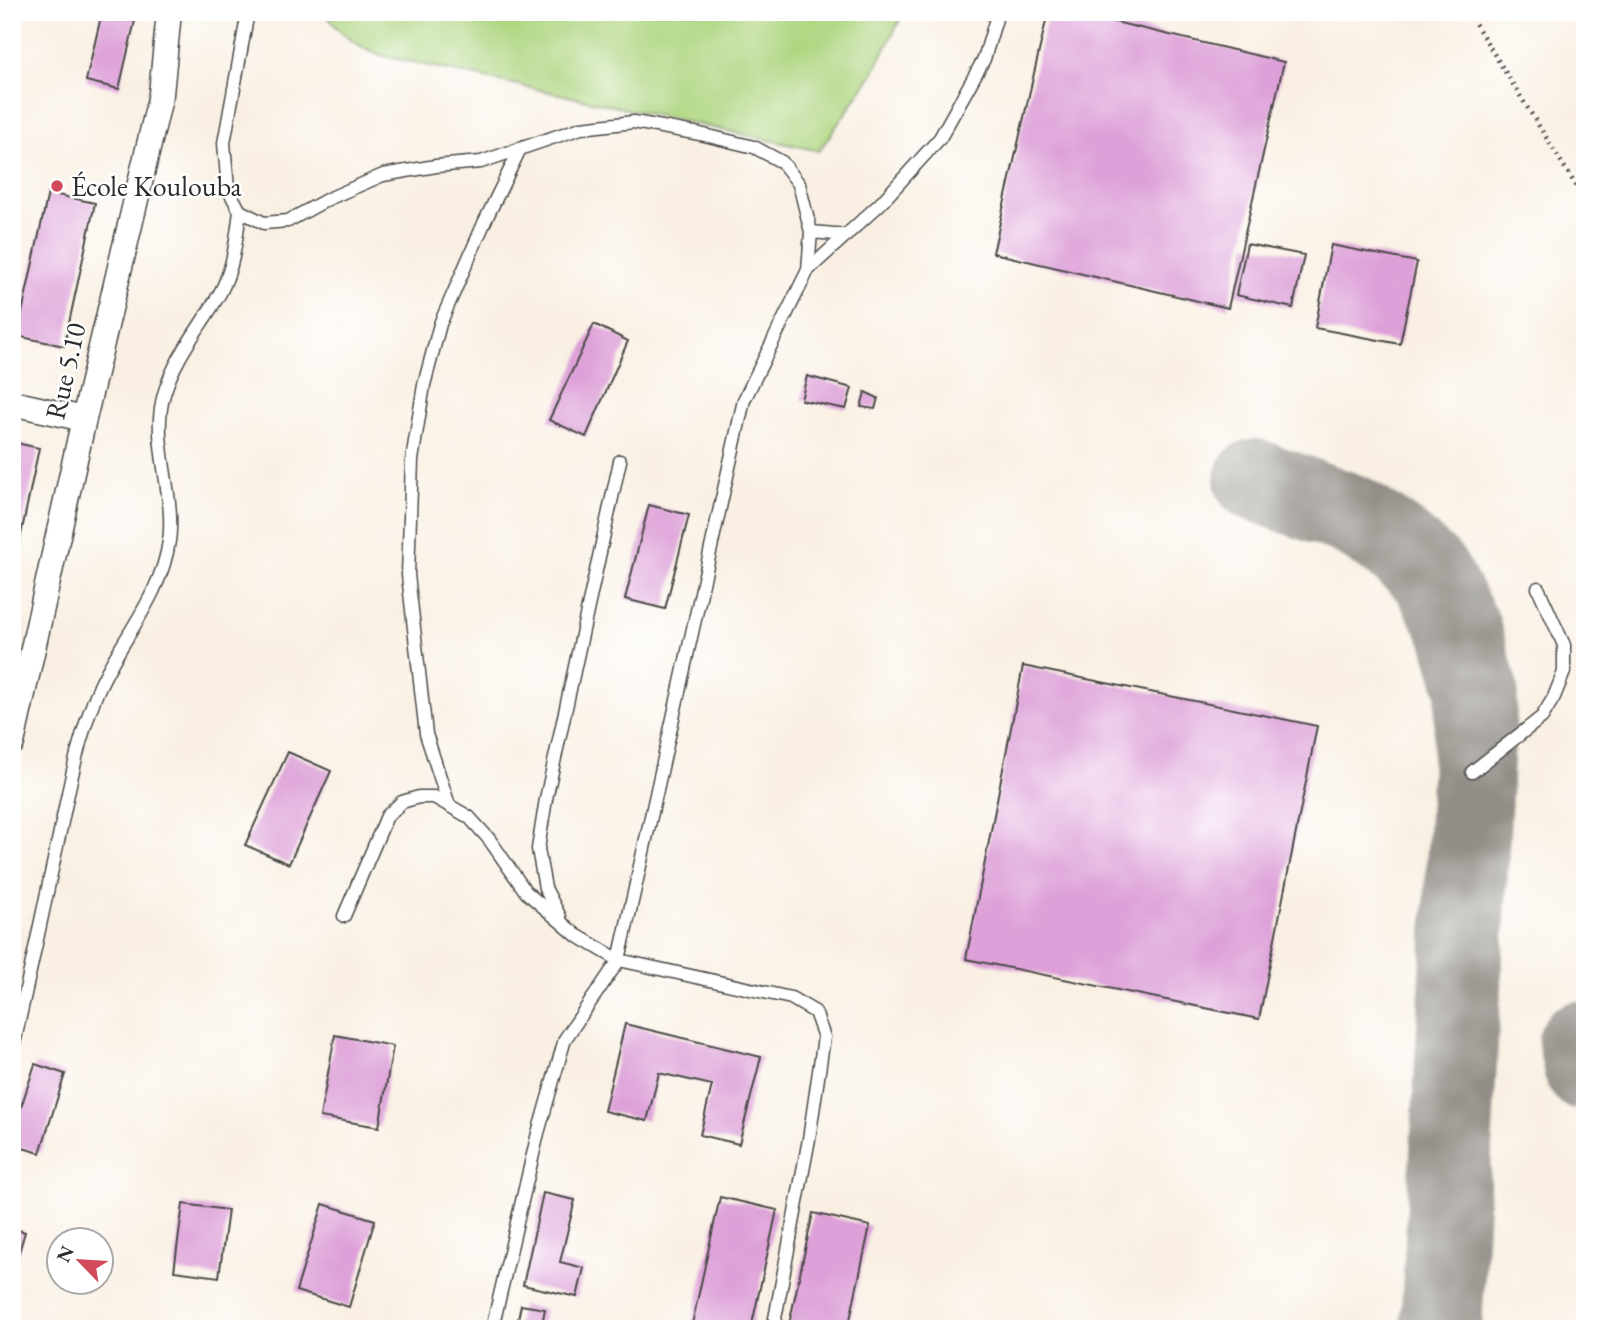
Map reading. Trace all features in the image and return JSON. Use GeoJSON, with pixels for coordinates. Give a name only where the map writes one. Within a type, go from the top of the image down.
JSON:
{"type":"FeatureCollection","features":[{"type":"Feature","properties":{"kind":"street","name":"Rue 5.10"},"geometry":{"type":"LineString","coordinates":[[12,743],[84,419],[161,94],[169,12]]}},
{"type":"Feature","properties":{"kind":"street"},"geometry":{"type":"LineString","coordinates":[[12,403],[84,419]]}},
{"type":"Feature","properties":{"kind":"lane"},"geometry":{"type":"LineString","coordinates":[[248,12],[224,143],[228,189],[240,211],[264,223],[288,221],[328,199],[383,175],[481,162],[580,128],[634,122],[754,147],[782,162],[799,184],[811,232],[808,270],[744,400],[619,960],[565,1039],[538,1132],[492,1329]]}},
{"type":"Feature","properties":{"kind":"lane"},"geometry":{"type":"LineString","coordinates":[[808,270],[881,203],[940,138],[984,59],[998,12]]}},
{"type":"Feature","properties":{"kind":"lane"},"geometry":{"type":"LineString","coordinates":[[449,804],[426,734],[408,575],[412,460],[424,385],[440,324],[520,149]]}},
{"type":"Feature","properties":{"kind":"lane"},"geometry":{"type":"LineString","coordinates":[[12,1053],[82,735],[107,669],[145,607],[161,572],[169,540],[160,435],[163,397],[172,368],[221,291],[233,263],[240,211]]}},
{"type":"Feature","properties":{"kind":"lane"},"geometry":{"type":"LineString","coordinates":[[811,232],[847,235]]}},
{"type":"Feature","properties":{"kind":"lane"},"geometry":{"type":"LineString","coordinates":[[563,924],[545,888],[538,849],[549,786],[620,461]]}},
{"type":"Feature","properties":{"kind":"lane"},"geometry":{"type":"LineString","coordinates":[[1472,772],[1542,717],[1564,672],[1564,645],[1538,588]]}},
{"type":"Feature","properties":{"kind":"lane"},"geometry":{"type":"LineString","coordinates":[[344,916],[387,816],[402,802],[419,797],[434,797],[469,817],[489,839],[526,892],[576,935],[619,960],[791,998],[815,1012],[824,1037],[809,1139],[773,1329]]}},
{"type":"Feature","properties":{"kind":"path"},"geometry":{"type":"LineString","coordinates":[[1468,12],[1585,200]]}},
{"type":"Feature","properties":{"kind":"green space"},"geometry":{"type":"Polygon","coordinates":[[[325,12],[904,12],[872,75],[819,151],[380,55],[349,38],[325,12]]]}},
{"type":"Feature","properties":{"kind":"building"},"geometry":{"type":"Polygon","coordinates":[[[102,12],[137,12],[119,89],[86,81],[102,12]]]}},
{"type":"Feature","properties":{"kind":"building"},"geometry":{"type":"Polygon","coordinates":[[[1048,12],[1073,12],[1284,62],[1228,308],[993,253],[1048,12]]]}},
{"type":"Feature","properties":{"kind":"building"},"geometry":{"type":"Polygon","coordinates":[[[48,193],[95,203],[64,346],[17,336],[48,193]]]}},
{"type":"Feature","properties":{"kind":"building"},"geometry":{"type":"Polygon","coordinates":[[[1247,244],[1304,255],[1293,308],[1236,295],[1247,244]]]}},
{"type":"Feature","properties":{"kind":"building"},"geometry":{"type":"Polygon","coordinates":[[[1331,245],[1417,262],[1400,344],[1315,328],[1331,245]]]}},
{"type":"Feature","properties":{"kind":"building"},"geometry":{"type":"Polygon","coordinates":[[[594,324],[628,341],[586,437],[549,420],[594,324]]]}},
{"type":"Feature","properties":{"kind":"building"},"geometry":{"type":"Polygon","coordinates":[[[807,376],[852,388],[846,409],[801,400],[807,376]]]}},
{"type":"Feature","properties":{"kind":"building"},"geometry":{"type":"Polygon","coordinates":[[[865,392],[878,398],[875,409],[861,407],[865,392]]]}},
{"type":"Feature","properties":{"kind":"building"},"geometry":{"type":"Polygon","coordinates":[[[12,442],[39,448],[13,573],[12,573],[12,442]]]}},
{"type":"Feature","properties":{"kind":"building"},"geometry":{"type":"Polygon","coordinates":[[[649,505],[689,515],[665,609],[625,599],[649,505]]]}},
{"type":"Feature","properties":{"kind":"building"},"geometry":{"type":"Polygon","coordinates":[[[1023,666],[1317,726],[1259,1019],[966,959],[1023,666]]]}},
{"type":"Feature","properties":{"kind":"building"},"geometry":{"type":"Polygon","coordinates":[[[288,752],[331,771],[289,864],[245,845],[288,752]]]}},
{"type":"Feature","properties":{"kind":"building"},"geometry":{"type":"Polygon","coordinates":[[[625,1024],[761,1057],[739,1144],[700,1135],[712,1085],[659,1073],[647,1121],[604,1111],[625,1024]]]}},
{"type":"Feature","properties":{"kind":"building"},"geometry":{"type":"Polygon","coordinates":[[[335,1035],[393,1046],[379,1127],[320,1117],[335,1035]]]}},
{"type":"Feature","properties":{"kind":"building"},"geometry":{"type":"Polygon","coordinates":[[[35,1064],[65,1074],[40,1153],[12,1145],[12,1135],[35,1064]]]}},
{"type":"Feature","properties":{"kind":"building"},"geometry":{"type":"Polygon","coordinates":[[[543,1193],[575,1200],[560,1262],[584,1268],[577,1297],[523,1285],[543,1193]]]}},
{"type":"Feature","properties":{"kind":"building"},"geometry":{"type":"Polygon","coordinates":[[[720,1197],[777,1210],[751,1329],[691,1329],[720,1197]]]}},
{"type":"Feature","properties":{"kind":"building"},"geometry":{"type":"Polygon","coordinates":[[[183,1204],[228,1210],[219,1277],[174,1271],[183,1204]]]}},
{"type":"Feature","properties":{"kind":"building"},"geometry":{"type":"Polygon","coordinates":[[[323,1204],[375,1220],[349,1307],[296,1291],[323,1204]]]}},
{"type":"Feature","properties":{"kind":"building"},"geometry":{"type":"Polygon","coordinates":[[[813,1213],[870,1226],[848,1329],[788,1329],[813,1213]]]}},
{"type":"Feature","properties":{"kind":"building"},"geometry":{"type":"Polygon","coordinates":[[[12,1228],[25,1232],[13,1272],[12,1271],[12,1228]]]}},
{"type":"Feature","properties":{"kind":"building"},"geometry":{"type":"Polygon","coordinates":[[[521,1305],[545,1309],[541,1329],[516,1329],[521,1305]]]}},
{"type":"Feature","properties":{"kind":"taxiway"},"geometry":{"type":"LineString","coordinates":[[1255,480],[1352,515],[1395,543],[1430,574],[1460,629],[1477,690],[1441,1329]]}},
{"type":"Feature","properties":{"kind":"taxiway"},"geometry":{"type":"LineString","coordinates":[[1579,1042],[1585,1070]]}},
{"type":"Feature","properties":{"kind":"place","name":"École Koulouba"},"geometry":{"type":"Point","coordinates":[57,186]}}]}
